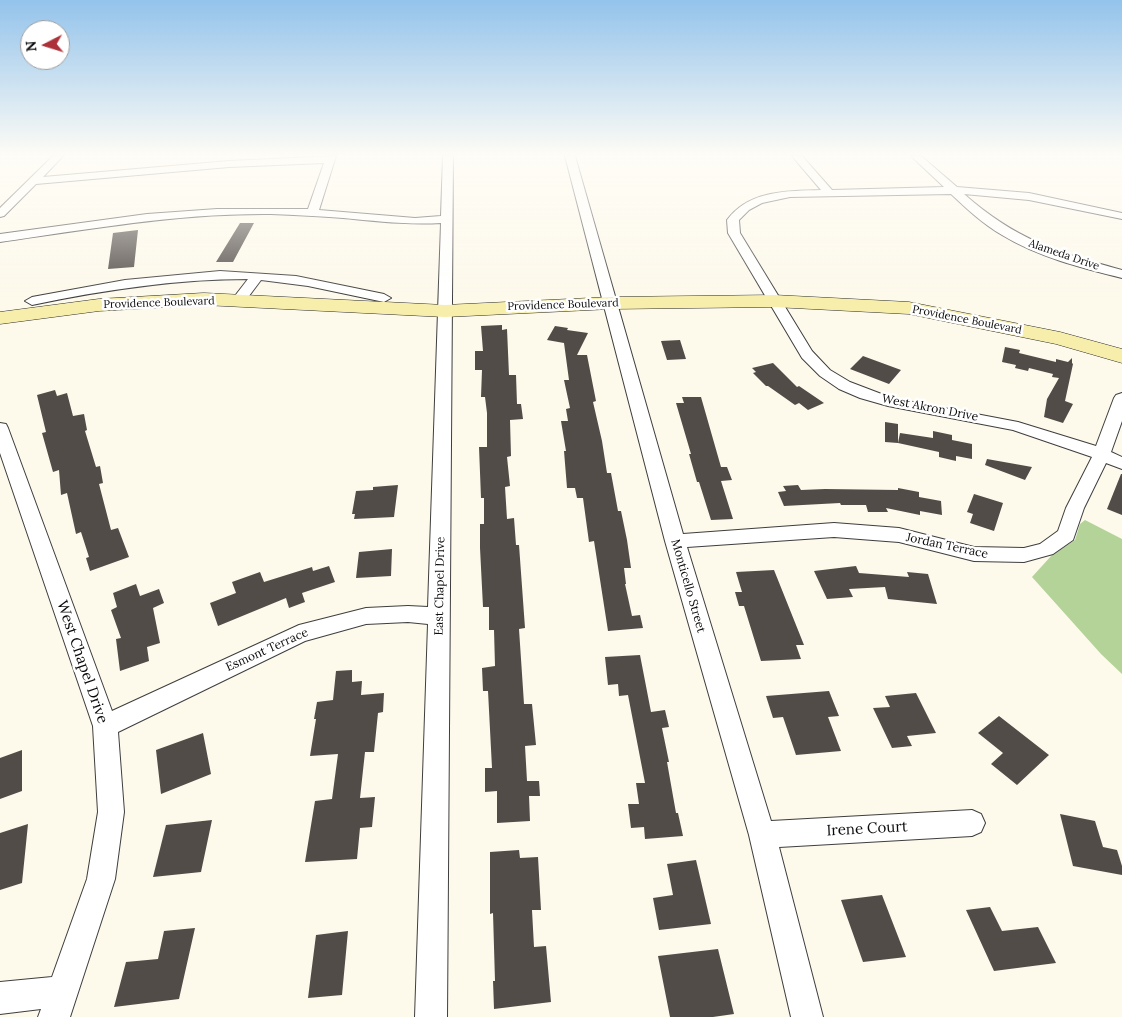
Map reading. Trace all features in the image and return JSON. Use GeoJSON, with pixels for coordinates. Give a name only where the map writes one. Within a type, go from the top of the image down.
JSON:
{"type":"FeatureCollection","features":[{"type":"Feature","properties":{"kind":"main road","name":"Providence Boulevard"},"geometry":{"type":"LineString","coordinates":[[0,318],[99,305],[204,300],[445,311],[611,303],[774,301],[908,308],[1050,336],[1122,356]]}},
{"type":"Feature","properties":{"kind":"street"},"geometry":{"type":"LineString","coordinates":[[0,214],[10,203]]}},
{"type":"Feature","properties":{"kind":"street"},"geometry":{"type":"LineString","coordinates":[[313,212],[316,203]]}},
{"type":"Feature","properties":{"kind":"street","name":"East Chapel Drive"},"geometry":{"type":"LineString","coordinates":[[431,1017],[447,203]]}},
{"type":"Feature","properties":{"kind":"street","name":"Monticello Street"},"geometry":{"type":"LineString","coordinates":[[583,203],[674,541],[762,834],[807,1017]]}},
{"type":"Feature","properties":{"kind":"street","name":"West Akron Drive"},"geometry":{"type":"LineString","coordinates":[[751,203],[742,209],[733,220],[734,233],[807,356],[824,373],[853,389],[885,401],[1002,423],[1044,434],[1122,462]]}},
{"type":"Feature","properties":{"kind":"street","name":"Alameda Drive"},"geometry":{"type":"LineString","coordinates":[[970,203],[990,222],[1014,236],[1056,254],[1122,274]]}},
{"type":"Feature","properties":{"kind":"street"},"geometry":{"type":"LineString","coordinates":[[1062,203],[1122,216]]}},
{"type":"Feature","properties":{"kind":"street"},"geometry":{"type":"LineString","coordinates":[[0,238],[146,217],[217,212],[313,212],[406,220],[447,219]]}},
{"type":"Feature","properties":{"kind":"street","name":"Providence Boulevard"},"geometry":{"type":"LineString","coordinates":[[32,302],[83,290],[203,276],[257,277],[309,282],[384,298]]}},
{"type":"Feature","properties":{"kind":"street"},"geometry":{"type":"LineString","coordinates":[[238,301],[257,277]]}},
{"type":"Feature","properties":{"kind":"street","name":"Jordan Terrace"},"geometry":{"type":"LineString","coordinates":[[674,541],[834,530],[899,535],[974,554],[1024,555],[1046,549],[1066,536],[1075,508],[1102,454],[1122,398]]}},
{"type":"Feature","properties":{"kind":"street","name":"West Chapel Drive"},"geometry":{"type":"LineString","coordinates":[[0,428],[105,726],[112,812],[101,879],[59,1004]]}},
{"type":"Feature","properties":{"kind":"street","name":"Esmont Terrace"},"geometry":{"type":"LineString","coordinates":[[105,726],[299,634],[366,616],[408,614],[440,616]]}},
{"type":"Feature","properties":{"kind":"street","name":"Irene Court"},"geometry":{"type":"LineString","coordinates":[[762,834],[972,823]]}},
{"type":"Feature","properties":{"kind":"street"},"geometry":{"type":"LineString","coordinates":[[0,998],[59,1004]]}},
{"type":"Feature","properties":{"kind":"green space"},"geometry":{"type":"Polygon","coordinates":[[[1085,520],[1122,539],[1122,674],[1101,654],[1032,577],[1052,555],[1075,540],[1080,524],[1085,520]]]}},
{"type":"Feature","properties":{"kind":"building"},"geometry":{"type":"Polygon","coordinates":[[[240,223],[254,223],[233,262],[216,262],[240,223]]]}},
{"type":"Feature","properties":{"kind":"building"},"geometry":{"type":"Polygon","coordinates":[[[138,230],[134,267],[108,269],[113,233],[138,230]]]}},
{"type":"Feature","properties":{"kind":"building"},"geometry":{"type":"Polygon","coordinates":[[[502,325],[502,330],[507,329],[509,375],[516,375],[517,404],[521,404],[523,419],[510,420],[511,456],[507,457],[510,486],[505,487],[507,519],[514,518],[516,545],[519,545],[525,628],[519,629],[524,704],[532,704],[536,745],[525,746],[527,781],[539,781],[540,796],[529,796],[530,821],[497,823],[497,791],[485,792],[485,768],[492,768],[488,691],[483,691],[482,668],[495,666],[494,630],[489,630],[489,607],[483,607],[480,524],[484,524],[484,498],[481,498],[479,447],[487,447],[487,413],[485,397],[481,397],[482,370],[475,370],[475,351],[483,351],[481,326],[502,325]]]}},
{"type":"Feature","properties":{"kind":"building"},"geometry":{"type":"Polygon","coordinates":[[[555,326],[588,333],[577,355],[587,355],[596,401],[593,402],[607,473],[611,473],[618,511],[621,511],[627,540],[631,568],[624,568],[625,584],[632,616],[640,615],[643,628],[608,631],[594,541],[589,542],[583,498],[577,498],[575,488],[567,488],[564,451],[566,451],[561,421],[568,421],[566,409],[570,408],[564,380],[569,380],[564,343],[547,340],[555,326]]]}},
{"type":"Feature","properties":{"kind":"building"},"geometry":{"type":"Polygon","coordinates":[[[680,340],[686,359],[667,360],[661,341],[680,340]]]}},
{"type":"Feature","properties":{"kind":"building"},"geometry":{"type":"Polygon","coordinates":[[[1005,347],[1020,350],[1019,353],[1056,362],[1056,359],[1068,362],[1072,358],[1073,364],[1065,401],[1073,404],[1063,423],[1044,417],[1047,399],[1059,378],[1052,377],[1053,374],[1029,368],[1028,371],[1015,368],[1016,365],[1002,362],[1005,347]]]}},
{"type":"Feature","properties":{"kind":"building"},"geometry":{"type":"Polygon","coordinates":[[[863,356],[901,370],[889,384],[850,369],[863,356]]]}},
{"type":"Feature","properties":{"kind":"building"},"geometry":{"type":"Polygon","coordinates":[[[773,363],[797,387],[799,386],[824,403],[808,410],[799,403],[795,405],[766,386],[753,373],[756,372],[752,368],[773,363]]]}},
{"type":"Feature","properties":{"kind":"building"},"geometry":{"type":"Polygon","coordinates":[[[55,390],[57,396],[67,393],[73,416],[84,414],[87,430],[85,431],[96,467],[100,466],[103,483],[99,484],[111,530],[118,528],[129,557],[90,571],[86,558],[89,557],[81,532],[76,534],[67,493],[61,495],[59,470],[53,472],[42,433],[46,432],[37,395],[55,390]]]}},
{"type":"Feature","properties":{"kind":"building"},"geometry":{"type":"Polygon","coordinates":[[[682,397],[701,397],[721,467],[727,467],[732,480],[721,481],[733,519],[711,520],[699,482],[697,482],[676,403],[684,403],[682,397]]]}},
{"type":"Feature","properties":{"kind":"building"},"geometry":{"type":"Polygon","coordinates":[[[885,422],[898,424],[898,443],[885,442],[885,422]]]}},
{"type":"Feature","properties":{"kind":"building"},"geometry":{"type":"Polygon","coordinates":[[[933,431],[952,435],[952,440],[972,444],[972,459],[956,456],[956,461],[939,457],[939,452],[898,443],[900,433],[933,438],[933,431]]]}},
{"type":"Feature","properties":{"kind":"building"},"geometry":{"type":"Polygon","coordinates":[[[987,459],[1032,467],[1025,480],[985,465],[987,459]]]}},
{"type":"Feature","properties":{"kind":"building"},"geometry":{"type":"Polygon","coordinates":[[[1122,474],[1122,515],[1107,509],[1122,474]]]}},
{"type":"Feature","properties":{"kind":"building"},"geometry":{"type":"Polygon","coordinates":[[[398,485],[394,517],[354,519],[355,514],[352,514],[356,491],[373,490],[373,487],[398,485]]]}},
{"type":"Feature","properties":{"kind":"building"},"geometry":{"type":"Polygon","coordinates":[[[798,485],[801,490],[898,490],[898,488],[919,492],[919,497],[941,501],[942,515],[920,511],[920,515],[886,508],[888,512],[868,512],[866,505],[841,505],[840,503],[784,506],[778,492],[786,491],[783,486],[798,485]]]}},
{"type":"Feature","properties":{"kind":"building"},"geometry":{"type":"Polygon","coordinates":[[[974,494],[1003,503],[994,531],[970,523],[973,514],[967,512],[974,494]]]}},
{"type":"Feature","properties":{"kind":"building"},"geometry":{"type":"Polygon","coordinates":[[[392,549],[391,576],[356,578],[359,552],[392,549]]]}},
{"type":"Feature","properties":{"kind":"building"},"geometry":{"type":"Polygon","coordinates":[[[329,566],[335,582],[302,593],[305,602],[289,608],[286,598],[218,626],[210,603],[236,593],[232,582],[260,572],[264,582],[312,567],[313,571],[329,566]]]}},
{"type":"Feature","properties":{"kind":"building"},"geometry":{"type":"Polygon","coordinates":[[[856,566],[859,573],[909,577],[907,572],[928,574],[937,604],[888,599],[885,587],[849,589],[853,597],[827,599],[814,571],[856,566]]]}},
{"type":"Feature","properties":{"kind":"building"},"geometry":{"type":"Polygon","coordinates":[[[774,570],[804,645],[796,645],[801,659],[761,661],[744,606],[739,606],[735,592],[742,592],[736,572],[774,570]]]}},
{"type":"Feature","properties":{"kind":"building"},"geometry":{"type":"Polygon","coordinates":[[[136,584],[140,596],[159,589],[164,603],[153,608],[160,643],[147,647],[149,661],[120,671],[116,639],[121,638],[111,610],[117,607],[113,593],[136,584]]]}},
{"type":"Feature","properties":{"kind":"building"},"geometry":{"type":"Polygon","coordinates":[[[640,655],[651,712],[665,710],[669,727],[662,728],[676,813],[678,813],[683,836],[645,839],[644,827],[631,828],[628,804],[639,804],[636,783],[645,783],[628,695],[619,696],[618,684],[608,685],[605,657],[640,655]]]}},
{"type":"Feature","properties":{"kind":"building"},"geometry":{"type":"Polygon","coordinates":[[[352,670],[352,682],[362,681],[361,695],[384,693],[383,712],[378,713],[374,752],[365,752],[360,798],[375,797],[372,827],[360,828],[357,859],[305,862],[315,801],[332,799],[338,754],[310,756],[317,702],[333,700],[336,671],[352,670]]]}},
{"type":"Feature","properties":{"kind":"building"},"geometry":{"type":"Polygon","coordinates":[[[829,691],[839,716],[828,717],[841,751],[796,755],[783,717],[773,718],[766,696],[829,691]]]}},
{"type":"Feature","properties":{"kind":"building"},"geometry":{"type":"Polygon","coordinates":[[[916,693],[936,733],[907,736],[912,746],[892,748],[873,708],[890,707],[885,696],[916,693]]]}},
{"type":"Feature","properties":{"kind":"building"},"geometry":{"type":"Polygon","coordinates":[[[999,716],[1049,755],[1017,785],[991,764],[1003,753],[978,733],[999,716]]]}},
{"type":"Feature","properties":{"kind":"building"},"geometry":{"type":"Polygon","coordinates":[[[203,733],[211,774],[161,794],[156,750],[203,733]]]}},
{"type":"Feature","properties":{"kind":"building"},"geometry":{"type":"Polygon","coordinates":[[[22,750],[22,791],[0,799],[0,758],[22,750]]]}},
{"type":"Feature","properties":{"kind":"building"},"geometry":{"type":"Polygon","coordinates":[[[1060,814],[1095,821],[1103,847],[1117,850],[1122,866],[1122,875],[1073,866],[1060,814]]]}},
{"type":"Feature","properties":{"kind":"building"},"geometry":{"type":"Polygon","coordinates":[[[212,820],[201,872],[153,877],[166,825],[212,820]]]}},
{"type":"Feature","properties":{"kind":"building"},"geometry":{"type":"Polygon","coordinates":[[[28,824],[22,883],[0,890],[0,833],[28,824]]]}},
{"type":"Feature","properties":{"kind":"building"},"geometry":{"type":"Polygon","coordinates":[[[519,850],[520,858],[538,857],[541,910],[532,910],[534,947],[546,946],[551,1002],[494,1009],[493,981],[495,981],[493,913],[490,914],[490,852],[519,850]]]}},
{"type":"Feature","properties":{"kind":"building"},"geometry":{"type":"Polygon","coordinates":[[[696,860],[711,924],[659,930],[653,898],[673,895],[667,864],[696,860]]]}},
{"type":"Feature","properties":{"kind":"building"},"geometry":{"type":"Polygon","coordinates":[[[882,895],[906,957],[863,962],[841,900],[882,895]]]}},
{"type":"Feature","properties":{"kind":"building"},"geometry":{"type":"Polygon","coordinates":[[[990,907],[1002,931],[1038,927],[1056,963],[994,971],[966,910],[990,907]]]}},
{"type":"Feature","properties":{"kind":"building"},"geometry":{"type":"Polygon","coordinates":[[[195,928],[179,999],[114,1007],[126,962],[158,959],[164,931],[195,928]]]}},
{"type":"Feature","properties":{"kind":"building"},"geometry":{"type":"Polygon","coordinates":[[[348,931],[342,995],[308,998],[316,935],[348,931]]]}},
{"type":"Feature","properties":{"kind":"building"},"geometry":{"type":"Polygon","coordinates":[[[718,949],[734,1014],[713,1017],[670,1017],[658,956],[718,949]]]}}]}
